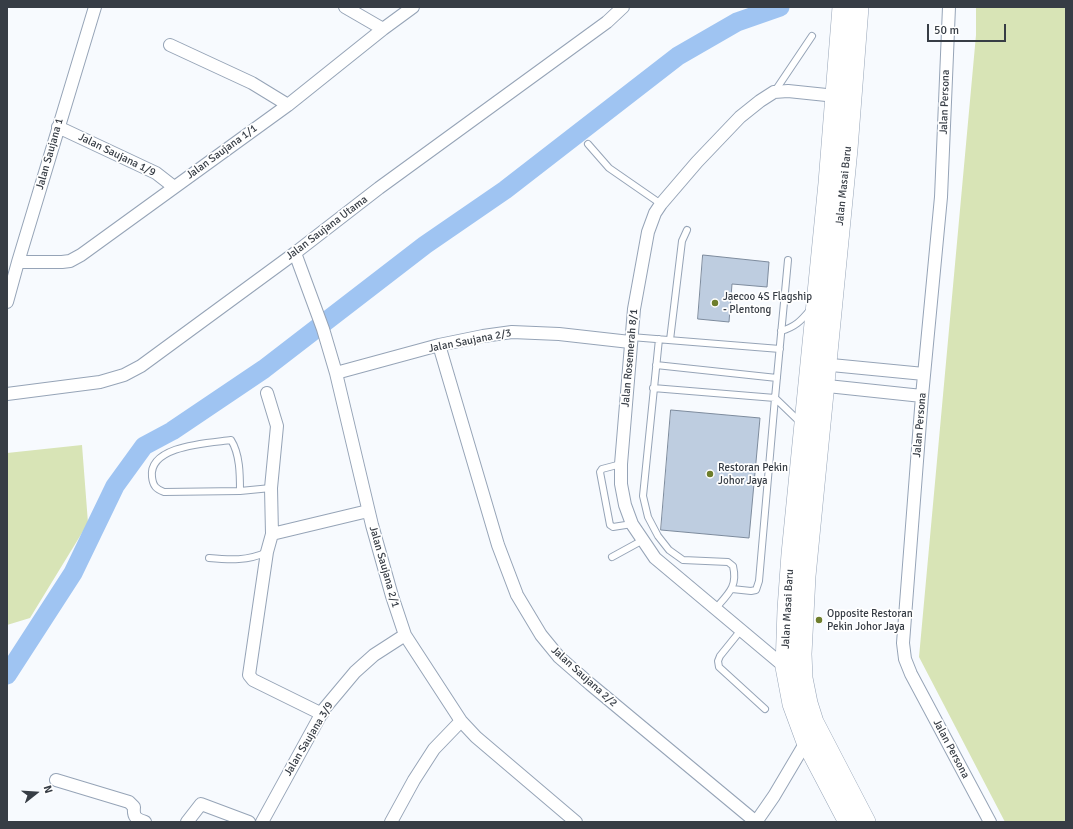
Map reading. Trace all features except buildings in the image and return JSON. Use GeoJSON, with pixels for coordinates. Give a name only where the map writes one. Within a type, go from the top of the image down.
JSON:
{"type":"FeatureCollection","features":[{"type":"Feature","properties":{"kind":"main road","name":"Jalan Masai Baru"},"geometry":{"type":"LineString","coordinates":[[847,7],[854,80],[816,385],[802,654],[803,678],[808,703],[814,722],[866,822]]}},
{"type":"Feature","properties":{"kind":"main road","name":"Jalan Masai Baru"},"geometry":{"type":"LineString","coordinates":[[818,364],[816,300],[836,96],[847,7]]}},
{"type":"Feature","properties":{"kind":"main road"},"geometry":{"type":"LineString","coordinates":[[836,96],[848,90],[854,80]]}},
{"type":"Feature","properties":{"kind":"main road","name":"Jalan Masai Baru"},"geometry":{"type":"LineString","coordinates":[[816,385],[803,425],[787,609],[785,668],[792,704],[806,742],[848,822]]}},
{"type":"Feature","properties":{"kind":"street","name":"Jalan Saujana 1"},"geometry":{"type":"LineString","coordinates":[[7,302],[25,262],[58,127],[94,7]]}},
{"type":"Feature","properties":{"kind":"street"},"geometry":{"type":"LineString","coordinates":[[344,7],[383,29]]}},
{"type":"Feature","properties":{"kind":"street","name":"Jalan Saujana 1/1"},"geometry":{"type":"LineString","coordinates":[[25,262],[70,261],[81,255],[288,105],[413,7]]}},
{"type":"Feature","properties":{"kind":"street","name":"Jalan Persona"},"geometry":{"type":"LineString","coordinates":[[949,7],[941,198],[922,396],[903,643],[905,659],[911,674],[990,822]]}},
{"type":"Feature","properties":{"kind":"street","name":"Jalan Saujana Utama"},"geometry":{"type":"LineString","coordinates":[[7,394],[100,382],[124,375],[141,366],[295,253],[379,188],[607,22],[620,8]]}},
{"type":"Feature","properties":{"kind":"street"},"geometry":{"type":"LineString","coordinates":[[170,45],[252,83],[288,105]]}},
{"type":"Feature","properties":{"kind":"street"},"geometry":{"type":"LineString","coordinates":[[774,92],[788,91],[836,96]]}},
{"type":"Feature","properties":{"kind":"street","name":"Jalan Rosemerah 8/1"},"geometry":{"type":"LineString","coordinates":[[774,92],[740,117],[697,162],[655,213],[648,232],[634,309],[621,464],[621,484],[625,505],[632,524],[655,558],[785,668]]}},
{"type":"Feature","properties":{"kind":"street","name":"Jalan Saujana 1/9"},"geometry":{"type":"LineString","coordinates":[[58,127],[156,173],[174,187]]}},
{"type":"Feature","properties":{"kind":"street","name":"Jalan Saujana 2/1"},"geometry":{"type":"LineString","coordinates":[[295,253],[324,330],[336,373],[368,511],[390,589],[405,635],[461,721],[476,736],[576,822]]}},
{"type":"Feature","properties":{"kind":"street","name":"Jalan Saujana 2/3"},"geometry":{"type":"LineString","coordinates":[[336,373],[439,345],[483,336],[517,332],[631,339]]}},
{"type":"Feature","properties":{"kind":"street","name":"Jalan Saujana 2/2"},"geometry":{"type":"LineString","coordinates":[[439,345],[498,545],[518,595],[541,635],[559,657],[590,684],[756,822]]}},
{"type":"Feature","properties":{"kind":"street"},"geometry":{"type":"LineString","coordinates":[[818,364],[924,374]]}},
{"type":"Feature","properties":{"kind":"street"},"geometry":{"type":"LineString","coordinates":[[816,385],[922,396]]}},
{"type":"Feature","properties":{"kind":"street"},"geometry":{"type":"LineString","coordinates":[[267,393],[277,426],[271,488],[272,534],[267,552],[249,675],[253,680],[322,714]]}},
{"type":"Feature","properties":{"kind":"street"},"geometry":{"type":"LineString","coordinates":[[272,534],[368,511]]}},
{"type":"Feature","properties":{"kind":"street","name":"Jalan Saujana 3/9"},"geometry":{"type":"LineString","coordinates":[[262,822],[324,709],[355,672],[374,656],[405,635]]}},
{"type":"Feature","properties":{"kind":"street"},"geometry":{"type":"LineString","coordinates":[[394,821],[414,780],[434,749],[461,721]]}},
{"type":"Feature","properties":{"kind":"street"},"geometry":{"type":"LineString","coordinates":[[756,822],[774,796],[806,742]]}},
{"type":"Feature","properties":{"kind":"street"},"geometry":{"type":"LineString","coordinates":[[56,780],[129,802],[134,807],[134,815],[137,820],[145,822]]}},
{"type":"Feature","properties":{"kind":"street"},"geometry":{"type":"LineString","coordinates":[[187,822],[201,804],[249,822]]}},
{"type":"Feature","properties":{"kind":"lane"},"geometry":{"type":"LineString","coordinates":[[774,92],[812,36]]}},
{"type":"Feature","properties":{"kind":"lane"},"geometry":{"type":"LineString","coordinates":[[588,144],[609,168],[661,204]]}},
{"type":"Feature","properties":{"kind":"lane"},"geometry":{"type":"LineString","coordinates":[[670,340],[682,241],[687,230]]}},
{"type":"Feature","properties":{"kind":"lane"},"geometry":{"type":"LineString","coordinates":[[732,589],[751,591],[756,590],[759,581],[788,260]]}},
{"type":"Feature","properties":{"kind":"lane"},"geometry":{"type":"LineString","coordinates":[[781,331],[792,328],[800,322],[816,300]]}},
{"type":"Feature","properties":{"kind":"lane"},"geometry":{"type":"LineString","coordinates":[[631,339],[659,339],[780,349]]}},
{"type":"Feature","properties":{"kind":"lane"},"geometry":{"type":"LineString","coordinates":[[659,339],[643,496],[648,517],[658,536],[669,550],[683,560],[728,562],[733,566],[734,572],[732,589],[715,608]]}},
{"type":"Feature","properties":{"kind":"lane"},"geometry":{"type":"LineString","coordinates":[[656,365],[777,378]]}},
{"type":"Feature","properties":{"kind":"lane"},"geometry":{"type":"LineString","coordinates":[[653,388],[775,398],[803,425]]}},
{"type":"Feature","properties":{"kind":"lane"},"geometry":{"type":"LineString","coordinates":[[240,491],[240,475],[235,446],[231,440],[183,447],[173,450],[156,460],[151,469],[152,482],[156,489],[164,492],[240,491],[271,488]]}},
{"type":"Feature","properties":{"kind":"lane"},"geometry":{"type":"LineString","coordinates":[[621,464],[602,469],[600,472],[610,525],[613,527],[632,524]]}},
{"type":"Feature","properties":{"kind":"lane"},"geometry":{"type":"LineString","coordinates":[[612,557],[643,540]]}},
{"type":"Feature","properties":{"kind":"lane"},"geometry":{"type":"LineString","coordinates":[[209,558],[242,560],[257,557],[267,552]]}},
{"type":"Feature","properties":{"kind":"lane"},"geometry":{"type":"LineString","coordinates":[[741,630],[720,656],[718,661],[719,668],[765,709]]}},
{"type":"Feature","properties":{"kind":"green space"},"geometry":{"type":"Polygon","coordinates":[[[976,7],[1066,7],[1066,822],[1005,822],[919,657],[976,35],[976,7]]]}},
{"type":"Feature","properties":{"kind":"green space"},"geometry":{"type":"Polygon","coordinates":[[[82,445],[88,523],[30,618],[7,625],[7,453],[82,445]]]}},
{"type":"Feature","properties":{"kind":"waterway"},"geometry":{"type":"LineString","coordinates":[[7,675],[73,573],[115,486],[144,446],[172,431],[264,369],[425,245],[505,190],[678,56],[737,22],[780,7]]}},
{"type":"Feature","properties":{"kind":"place","name":"Jaecoo 4S Flagship - Plentong"},"geometry":{"type":"Point","coordinates":[715,303]}},
{"type":"Feature","properties":{"kind":"place","name":"Restoran Pekin Johor Jaya"},"geometry":{"type":"Point","coordinates":[710,474]}},
{"type":"Feature","properties":{"kind":"place","name":"Opposite Restoran Pekin Johor Jaya"},"geometry":{"type":"Point","coordinates":[819,620]}}]}
